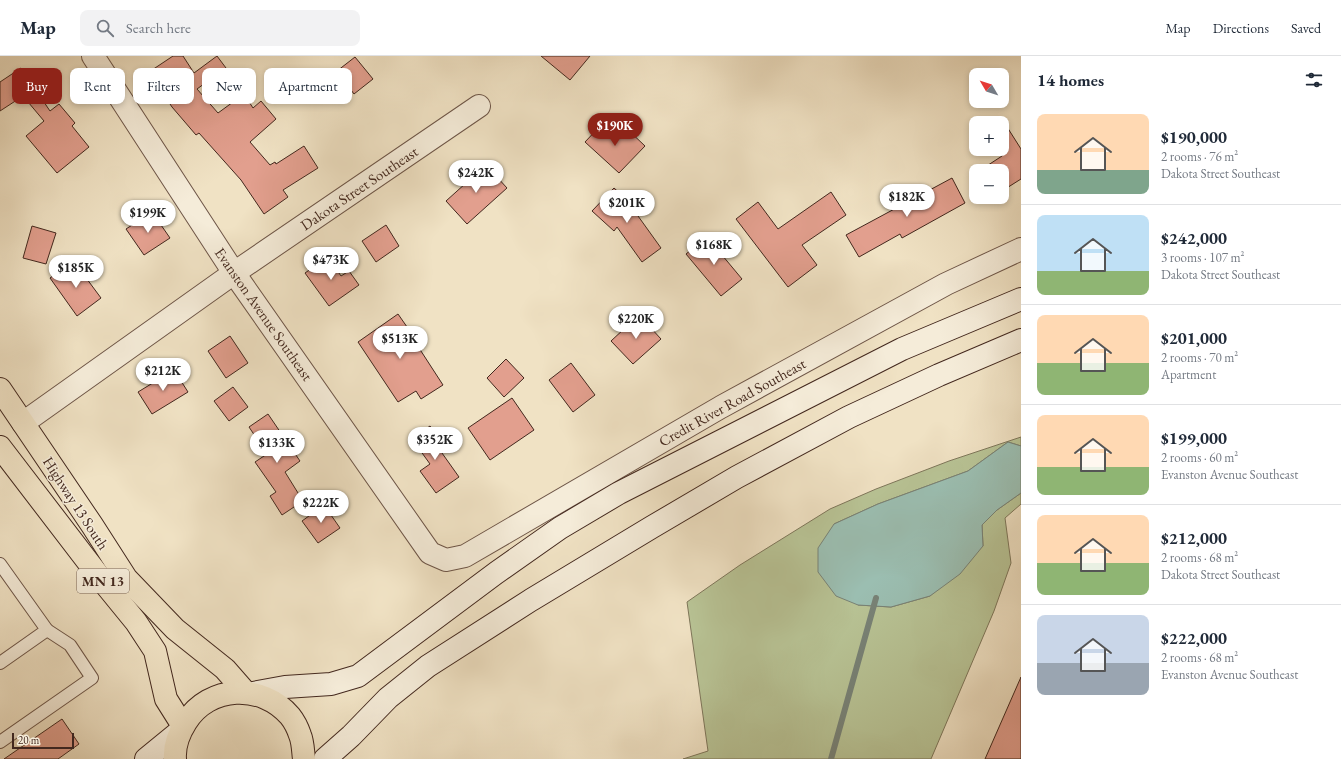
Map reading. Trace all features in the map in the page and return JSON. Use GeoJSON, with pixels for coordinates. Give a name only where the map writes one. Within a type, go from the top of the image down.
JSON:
{"type":"FeatureCollection","features":[{"type":"Feature","properties":{"kind":"main road","name":"Highway 13 South"},"geometry":{"type":"LineString","coordinates":[[0,389],[126,578],[175,629],[225,669],[250,693]]}},
{"type":"Feature","properties":{"kind":"main road","name":"Highway 13 South"},"geometry":{"type":"LineString","coordinates":[[0,447],[136,622],[155,651],[166,699],[181,729]]}},
{"type":"Feature","properties":{"kind":"main road"},"geometry":{"type":"LineString","coordinates":[[175,759],[174,752],[181,729],[191,713],[209,699],[230,692],[250,693],[274,702],[290,716],[301,736],[304,759]]}},
{"type":"Feature","properties":{"kind":"street","name":"Evanston Avenue Southeast"},"geometry":{"type":"LineString","coordinates":[[93,56],[234,273],[430,553],[446,560]]}},
{"type":"Feature","properties":{"kind":"street","name":"Dakota Street Southeast"},"geometry":{"type":"LineString","coordinates":[[23,423],[234,273],[479,106]]}},
{"type":"Feature","properties":{"kind":"street","name":"Credit River Road Southeast"},"geometry":{"type":"LineString","coordinates":[[446,560],[465,556],[721,407],[946,284],[1021,249]]}},
{"type":"Feature","properties":{"kind":"street"},"geometry":{"type":"LineString","coordinates":[[250,693],[285,687],[331,684],[358,676],[553,532],[619,493],[902,349],[1021,299]]}},
{"type":"Feature","properties":{"kind":"street"},"geometry":{"type":"LineString","coordinates":[[325,759],[351,736],[388,698],[428,666],[531,600],[652,527],[738,477],[849,417],[939,375],[1021,340]]}},
{"type":"Feature","properties":{"kind":"street"},"geometry":{"type":"LineString","coordinates":[[146,759],[181,729]]}},
{"type":"Feature","properties":{"kind":"lane"},"geometry":{"type":"LineString","coordinates":[[0,564],[47,630],[70,645],[92,678],[0,742]]}},
{"type":"Feature","properties":{"kind":"lane"},"geometry":{"type":"LineString","coordinates":[[0,663],[47,630]]}},
{"type":"Feature","properties":{"kind":"green space"},"geometry":{"type":"Polygon","coordinates":[[[1021,437],[1021,446],[1008,442],[968,471],[878,504],[834,524],[858,605],[891,607],[930,596],[983,546],[982,525],[997,510],[1021,493],[1021,504],[1005,518],[1011,563],[994,611],[931,759],[683,759],[708,751],[687,602],[740,565],[830,509],[876,489],[949,461],[1021,437]]]}},
{"type":"Feature","properties":{"kind":"shaded area"},"geometry":{"type":"Polygon","coordinates":[[[1008,442],[1021,446],[1021,493],[997,510],[982,525],[983,546],[960,574],[930,596],[891,607],[858,605],[836,596],[818,572],[818,548],[834,524],[878,504],[968,471],[1008,442]]]}},
{"type":"Feature","properties":{"kind":"building"},"geometry":{"type":"Polygon","coordinates":[[[173,56],[183,56],[191,68],[155,68],[173,56]]]}},
{"type":"Feature","properties":{"kind":"building"},"geometry":{"type":"Polygon","coordinates":[[[217,56],[226,68],[202,68],[202,85],[197,89],[202,95],[202,104],[210,104],[218,113],[230,104],[250,104],[253,108],[261,101],[276,119],[250,142],[270,165],[275,162],[276,164],[304,146],[318,168],[283,190],[288,197],[264,214],[241,180],[199,133],[196,135],[170,104],[194,104],[194,73],[217,56]]]}},
{"type":"Feature","properties":{"kind":"building"},"geometry":{"type":"Polygon","coordinates":[[[541,56],[590,56],[570,80],[541,56]]]}},
{"type":"Feature","properties":{"kind":"building"},"geometry":{"type":"Polygon","coordinates":[[[355,57],[373,79],[354,94],[352,91],[352,68],[341,68],[355,57]]]}},
{"type":"Feature","properties":{"kind":"building"},"geometry":{"type":"Polygon","coordinates":[[[12,74],[12,103],[0,111],[0,82],[12,74]]]}},
{"type":"Feature","properties":{"kind":"building"},"geometry":{"type":"Polygon","coordinates":[[[30,104],[45,104],[50,111],[59,104],[75,123],[72,126],[89,147],[57,173],[26,136],[44,121],[30,104]]]}},
{"type":"Feature","properties":{"kind":"building"},"geometry":{"type":"Polygon","coordinates":[[[601,125],[615,138],[625,127],[645,146],[619,173],[585,142],[601,125]]]}},
{"type":"Feature","properties":{"kind":"building"},"geometry":{"type":"Polygon","coordinates":[[[1009,130],[1021,149],[1021,179],[1009,187],[1009,164],[990,164],[1002,156],[1009,156],[1009,130]]]}},
{"type":"Feature","properties":{"kind":"building"},"geometry":{"type":"Polygon","coordinates":[[[486,165],[507,188],[467,224],[446,201],[486,165]]]}},
{"type":"Feature","properties":{"kind":"building"},"geometry":{"type":"Polygon","coordinates":[[[952,178],[965,203],[902,238],[900,234],[859,257],[846,235],[952,178]]]}},
{"type":"Feature","properties":{"kind":"building"},"geometry":{"type":"Polygon","coordinates":[[[614,188],[635,207],[633,209],[661,248],[642,262],[617,227],[614,231],[592,211],[614,188]]]}},
{"type":"Feature","properties":{"kind":"building"},"geometry":{"type":"Polygon","coordinates":[[[831,192],[846,215],[802,245],[817,265],[788,287],[736,219],[758,202],[778,229],[831,192]]]}},
{"type":"Feature","properties":{"kind":"building"},"geometry":{"type":"Polygon","coordinates":[[[152,212],[170,238],[144,255],[126,229],[152,212]]]}},
{"type":"Feature","properties":{"kind":"building"},"geometry":{"type":"Polygon","coordinates":[[[386,225],[399,246],[376,262],[362,241],[386,225]]]}},
{"type":"Feature","properties":{"kind":"building"},"geometry":{"type":"Polygon","coordinates":[[[32,226],[56,233],[46,264],[23,258],[32,226]]]}},
{"type":"Feature","properties":{"kind":"building"},"geometry":{"type":"Polygon","coordinates":[[[707,237],[742,279],[721,296],[686,254],[707,237]]]}},
{"type":"Feature","properties":{"kind":"building"},"geometry":{"type":"Polygon","coordinates":[[[328,257],[341,276],[349,271],[359,285],[329,306],[305,273],[328,257]]]}},
{"type":"Feature","properties":{"kind":"building"},"geometry":{"type":"Polygon","coordinates":[[[67,266],[71,272],[78,267],[101,298],[77,316],[50,278],[67,266]]]}},
{"type":"Feature","properties":{"kind":"building"},"geometry":{"type":"Polygon","coordinates":[[[398,314],[421,347],[419,348],[443,385],[421,399],[416,391],[398,402],[358,342],[398,314]]]}},
{"type":"Feature","properties":{"kind":"building"},"geometry":{"type":"Polygon","coordinates":[[[639,315],[661,339],[633,364],[611,341],[639,315]]]}},
{"type":"Feature","properties":{"kind":"building"},"geometry":{"type":"Polygon","coordinates":[[[230,336],[248,363],[226,378],[208,351],[230,336]]]}},
{"type":"Feature","properties":{"kind":"building"},"geometry":{"type":"Polygon","coordinates":[[[506,359],[524,378],[504,397],[487,378],[506,359]]]}},
{"type":"Feature","properties":{"kind":"building"},"geometry":{"type":"Polygon","coordinates":[[[571,363],[595,395],[573,412],[549,380],[571,363]]]}},
{"type":"Feature","properties":{"kind":"building"},"geometry":{"type":"Polygon","coordinates":[[[174,370],[188,392],[152,414],[138,392],[174,370]]]}},
{"type":"Feature","properties":{"kind":"building"},"geometry":{"type":"Polygon","coordinates":[[[233,387],[248,407],[229,421],[214,401],[233,387]]]}},
{"type":"Feature","properties":{"kind":"building"},"geometry":{"type":"Polygon","coordinates":[[[512,398],[534,430],[490,460],[468,428],[512,398]]]}},
{"type":"Feature","properties":{"kind":"building"},"geometry":{"type":"Polygon","coordinates":[[[268,414],[300,461],[285,472],[303,501],[282,515],[270,496],[276,492],[255,462],[267,454],[249,427],[268,414]]]}},
{"type":"Feature","properties":{"kind":"building"},"geometry":{"type":"Polygon","coordinates":[[[430,426],[442,443],[437,446],[459,477],[436,493],[420,471],[430,464],[412,439],[430,426]]]}},
{"type":"Feature","properties":{"kind":"building"},"geometry":{"type":"Polygon","coordinates":[[[324,505],[340,528],[318,543],[302,521],[324,505]]]}},
{"type":"Feature","properties":{"kind":"building"},"geometry":{"type":"Polygon","coordinates":[[[1021,677],[1021,759],[985,759],[1021,677]]]}},
{"type":"Feature","properties":{"kind":"building"},"geometry":{"type":"Polygon","coordinates":[[[62,719],[79,744],[58,759],[4,759],[62,719]]]}},
{"type":"Feature","properties":{"kind":"waterway"},"geometry":{"type":"LineString","coordinates":[[831,759],[876,598]]}}]}
